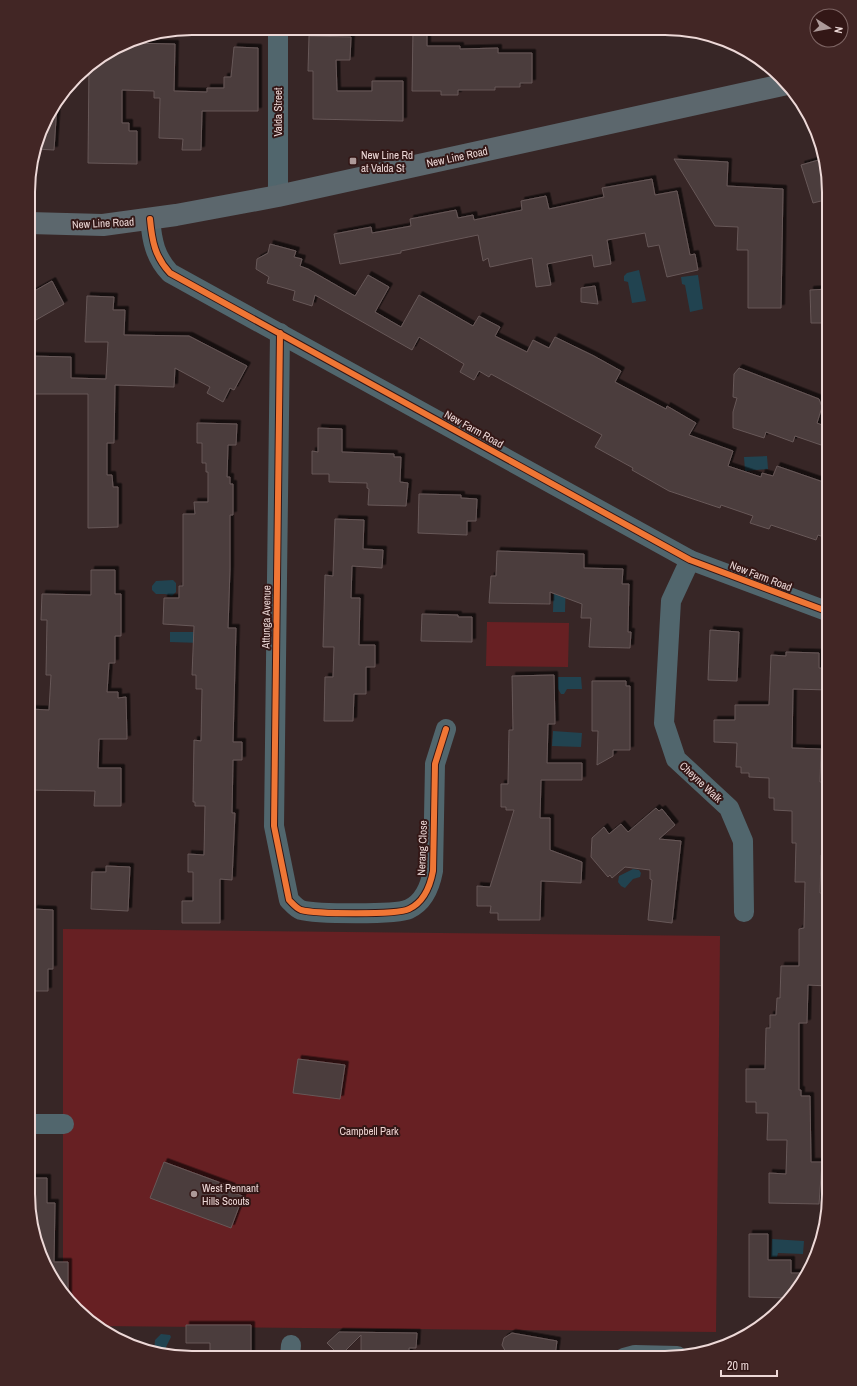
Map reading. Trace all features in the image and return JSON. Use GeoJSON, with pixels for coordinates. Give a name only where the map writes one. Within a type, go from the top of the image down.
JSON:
{"type":"FeatureCollection","features":[{"type":"Feature","properties":{"kind":"main road","name":"New Line Road"},"geometry":{"type":"LineString","coordinates":[[35,223],[103,225],[150,219],[278,196],[780,86]]}},
{"type":"Feature","properties":{"kind":"street","name":"Valda Street"},"geometry":{"type":"LineString","coordinates":[[278,35],[278,196]]}},
{"type":"Feature","properties":{"kind":"street","name":"New Farm Road"},"geometry":{"type":"LineString","coordinates":[[150,219],[151,239],[161,263],[170,273],[690,560],[822,609]]}},
{"type":"Feature","properties":{"kind":"street","name":"Attunga Avenue"},"geometry":{"type":"LineString","coordinates":[[280,333],[274,826],[289,900]]}},
{"type":"Feature","properties":{"kind":"street","name":"Cheyne Walk"},"geometry":{"type":"LineString","coordinates":[[690,560],[671,601],[664,724],[676,759],[729,808],[743,841],[744,912]]}},
{"type":"Feature","properties":{"kind":"street","name":"Nerang Close"},"geometry":{"type":"LineString","coordinates":[[289,900],[294,906],[306,911],[393,912],[408,909],[423,898],[431,881],[433,871],[435,764],[446,729]]}},
{"type":"Feature","properties":{"kind":"street"},"geometry":{"type":"LineString","coordinates":[[35,1124],[64,1124]]}},
{"type":"Feature","properties":{"kind":"green space"},"geometry":{"type":"Polygon","coordinates":[[[487,622],[569,623],[568,667],[486,666],[487,622]]]}},
{"type":"Feature","properties":{"kind":"green space","name":"Campbell Park"},"geometry":{"type":"Polygon","coordinates":[[[63,929],[720,936],[716,1332],[108,1326],[81,1305],[63,1282],[63,929]]]}},
{"type":"Feature","properties":{"kind":"water"},"geometry":{"type":"Polygon","coordinates":[[[639,270],[646,301],[632,303],[628,282],[624,281],[624,276],[627,273],[639,270]]]}},
{"type":"Feature","properties":{"kind":"water"},"geometry":{"type":"Polygon","coordinates":[[[698,275],[703,309],[690,312],[685,285],[682,284],[681,277],[698,275]]]}},
{"type":"Feature","properties":{"kind":"water"},"geometry":{"type":"Polygon","coordinates":[[[767,456],[768,469],[745,471],[744,457],[767,456]]]}},
{"type":"Feature","properties":{"kind":"water"},"geometry":{"type":"Polygon","coordinates":[[[554,577],[566,577],[565,612],[553,612],[554,577]]]}},
{"type":"Feature","properties":{"kind":"water"},"geometry":{"type":"Polygon","coordinates":[[[173,580],[176,583],[176,592],[172,596],[156,594],[152,590],[152,586],[156,581],[173,580]]]}},
{"type":"Feature","properties":{"kind":"water"},"geometry":{"type":"Polygon","coordinates":[[[170,632],[201,632],[201,643],[170,642],[170,632]]]}},
{"type":"Feature","properties":{"kind":"water"},"geometry":{"type":"Polygon","coordinates":[[[558,677],[581,677],[582,689],[567,689],[564,694],[561,694],[558,689],[558,677]]]}},
{"type":"Feature","properties":{"kind":"water"},"geometry":{"type":"Polygon","coordinates":[[[553,731],[582,733],[581,747],[552,746],[553,731]]]}},
{"type":"Feature","properties":{"kind":"water"},"geometry":{"type":"Polygon","coordinates":[[[633,869],[639,870],[641,873],[640,877],[633,879],[625,888],[621,886],[618,882],[619,876],[633,869]]]}},
{"type":"Feature","properties":{"kind":"water"},"geometry":{"type":"Polygon","coordinates":[[[772,1239],[804,1241],[803,1254],[778,1253],[777,1257],[771,1257],[772,1239]]]}},
{"type":"Feature","properties":{"kind":"water"},"geometry":{"type":"Polygon","coordinates":[[[161,1334],[170,1335],[171,1337],[166,1349],[154,1346],[155,1340],[161,1334]]]}},
{"type":"Feature","properties":{"kind":"building"},"geometry":{"type":"Polygon","coordinates":[[[413,35],[427,35],[427,46],[460,46],[460,49],[498,48],[498,53],[532,53],[532,83],[520,83],[520,87],[495,87],[495,90],[458,90],[458,95],[441,95],[441,91],[412,91],[413,35]]]}},
{"type":"Feature","properties":{"kind":"building"},"geometry":{"type":"Polygon","coordinates":[[[309,36],[351,37],[350,60],[336,60],[337,91],[372,91],[372,81],[403,81],[403,121],[313,119],[313,71],[308,71],[309,36]]]}},
{"type":"Feature","properties":{"kind":"building"},"geometry":{"type":"Polygon","coordinates":[[[141,43],[175,44],[174,91],[207,92],[207,88],[224,88],[224,77],[231,77],[234,47],[258,48],[258,111],[202,111],[201,150],[182,150],[183,139],[159,138],[160,98],[154,98],[154,91],[122,90],[122,123],[129,123],[129,131],[137,131],[137,164],[88,163],[89,74],[105,62],[123,51],[141,43]]]}},
{"type":"Feature","properties":{"kind":"building"},"geometry":{"type":"Polygon","coordinates":[[[56,113],[54,150],[41,149],[47,132],[56,113]]]}},
{"type":"Feature","properties":{"kind":"building"},"geometry":{"type":"Polygon","coordinates":[[[674,159],[728,162],[727,186],[783,189],[781,308],[748,308],[748,250],[737,250],[738,227],[715,226],[674,159]]]}},
{"type":"Feature","properties":{"kind":"building"},"geometry":{"type":"Polygon","coordinates":[[[819,160],[822,182],[822,201],[813,203],[801,165],[819,160]]]}},
{"type":"Feature","properties":{"kind":"building"},"geometry":{"type":"Polygon","coordinates":[[[652,179],[655,195],[677,191],[690,255],[695,254],[698,270],[667,277],[659,245],[648,247],[645,233],[607,240],[611,264],[594,267],[592,255],[547,264],[551,285],[536,287],[532,258],[490,267],[488,258],[483,261],[478,235],[401,251],[401,253],[340,264],[334,234],[371,227],[372,233],[411,226],[410,219],[456,210],[458,218],[473,215],[474,220],[522,210],[521,201],[546,196],[549,209],[604,197],[602,188],[652,179]]]}},
{"type":"Feature","properties":{"kind":"building"},"geometry":{"type":"Polygon","coordinates":[[[270,244],[296,251],[294,257],[302,259],[300,266],[355,296],[368,275],[389,287],[375,312],[401,327],[419,295],[473,326],[479,316],[500,327],[495,336],[527,352],[533,340],[549,348],[555,337],[594,356],[621,371],[615,382],[666,409],[667,406],[696,423],[689,435],[733,451],[728,466],[761,477],[762,473],[773,476],[777,466],[822,482],[822,536],[818,535],[816,540],[771,525],[769,529],[750,523],[753,516],[721,505],[720,508],[669,491],[632,470],[633,468],[595,447],[602,435],[491,374],[489,377],[479,371],[474,380],[460,372],[464,364],[419,337],[412,350],[315,295],[312,306],[293,300],[295,291],[267,283],[269,277],[256,269],[257,259],[268,253],[270,244]]]}},
{"type":"Feature","properties":{"kind":"building"},"geometry":{"type":"Polygon","coordinates":[[[52,281],[64,304],[35,321],[35,291],[52,281]]]}},
{"type":"Feature","properties":{"kind":"building"},"geometry":{"type":"Polygon","coordinates":[[[595,286],[598,304],[581,302],[581,288],[595,286]]]}},
{"type":"Feature","properties":{"kind":"building"},"geometry":{"type":"Polygon","coordinates":[[[822,289],[822,323],[811,323],[810,290],[822,289]]]}},
{"type":"Feature","properties":{"kind":"building"},"geometry":{"type":"Polygon","coordinates":[[[87,296],[114,297],[113,310],[125,310],[124,335],[189,336],[247,366],[234,390],[230,388],[223,402],[207,393],[210,387],[175,368],[174,387],[115,385],[114,443],[107,443],[107,475],[112,475],[113,487],[118,487],[118,527],[88,528],[88,394],[35,394],[35,356],[71,357],[71,378],[106,379],[108,342],[85,342],[87,296]]]}},
{"type":"Feature","properties":{"kind":"building"},"geometry":{"type":"Polygon","coordinates":[[[739,368],[819,399],[822,407],[817,423],[822,425],[821,445],[795,436],[793,442],[766,432],[764,438],[733,428],[733,412],[737,398],[733,397],[734,374],[739,368]]]}},
{"type":"Feature","properties":{"kind":"building"},"geometry":{"type":"Polygon","coordinates":[[[197,423],[237,424],[236,445],[228,445],[227,477],[230,477],[230,484],[233,484],[233,515],[230,515],[228,628],[236,628],[233,742],[242,742],[242,760],[233,760],[232,813],[235,813],[232,880],[220,879],[220,923],[182,923],[182,901],[193,901],[193,872],[188,872],[188,854],[204,855],[205,806],[195,806],[195,802],[193,802],[194,740],[201,741],[202,689],[196,689],[196,675],[192,675],[194,626],[163,624],[164,598],[179,598],[179,586],[183,586],[183,514],[195,514],[194,502],[208,502],[208,472],[206,472],[206,463],[202,463],[202,443],[197,443],[197,423]]]}},
{"type":"Feature","properties":{"kind":"building"},"geometry":{"type":"Polygon","coordinates":[[[318,428],[342,429],[342,452],[394,454],[394,457],[401,457],[400,482],[408,483],[406,506],[368,505],[369,489],[367,488],[367,483],[329,482],[329,474],[312,474],[312,451],[318,452],[318,428]]]}},
{"type":"Feature","properties":{"kind":"building"},"geometry":{"type":"Polygon","coordinates":[[[419,494],[461,495],[461,498],[477,499],[476,521],[467,521],[467,535],[418,533],[419,494]]]}},
{"type":"Feature","properties":{"kind":"building"},"geometry":{"type":"Polygon","coordinates":[[[335,519],[364,520],[363,549],[383,550],[382,568],[352,566],[351,598],[360,598],[359,645],[375,645],[375,667],[366,667],[366,694],[354,694],[353,721],[324,721],[325,677],[333,677],[334,647],[323,647],[325,575],[333,576],[335,519]]]}},
{"type":"Feature","properties":{"kind":"building"},"geometry":{"type":"Polygon","coordinates":[[[497,551],[584,554],[584,568],[623,569],[622,584],[629,584],[628,632],[631,632],[630,648],[589,647],[591,618],[581,618],[582,604],[550,592],[550,604],[489,603],[491,576],[496,576],[497,551]]]}},
{"type":"Feature","properties":{"kind":"building"},"geometry":{"type":"Polygon","coordinates":[[[91,570],[115,570],[115,594],[121,594],[121,636],[115,636],[115,663],[109,663],[107,692],[118,692],[118,698],[126,697],[127,739],[99,739],[98,768],[121,768],[121,806],[94,806],[95,791],[35,790],[35,709],[49,710],[51,675],[46,675],[47,620],[41,620],[42,594],[91,595],[91,570]]]}},
{"type":"Feature","properties":{"kind":"building"},"geometry":{"type":"Polygon","coordinates":[[[422,614],[472,617],[472,642],[421,641],[422,614]]]}},
{"type":"Feature","properties":{"kind":"building"},"geometry":{"type":"Polygon","coordinates":[[[710,630],[739,632],[737,681],[708,680],[710,630]]]}},
{"type":"Feature","properties":{"kind":"building"},"geometry":{"type":"Polygon","coordinates":[[[786,652],[819,653],[819,668],[822,668],[822,690],[793,689],[792,748],[821,749],[820,782],[822,782],[822,855],[820,893],[822,893],[822,986],[808,985],[807,1023],[799,1023],[799,1090],[801,1090],[801,1096],[810,1096],[811,1162],[822,1162],[819,1204],[769,1203],[769,1173],[786,1174],[787,1140],[767,1140],[768,1113],[756,1113],[756,1102],[746,1102],[746,1069],[765,1069],[766,1028],[770,1028],[770,1015],[776,1015],[777,998],[780,998],[781,966],[799,966],[799,929],[804,928],[805,882],[795,882],[796,843],[792,843],[792,811],[774,810],[774,798],[769,798],[769,778],[749,777],[749,773],[741,773],[741,767],[736,767],[737,743],[714,742],[714,720],[735,720],[735,705],[769,705],[771,655],[786,656],[786,652]]]}},
{"type":"Feature","properties":{"kind":"building"},"geometry":{"type":"Polygon","coordinates":[[[554,675],[555,724],[548,724],[547,763],[582,763],[582,780],[541,780],[540,818],[550,818],[550,850],[582,862],[581,883],[541,881],[540,920],[498,920],[498,913],[490,913],[491,906],[477,906],[477,886],[490,887],[514,810],[506,810],[506,807],[501,807],[501,784],[508,784],[509,730],[513,730],[512,676],[554,675]]]}},
{"type":"Feature","properties":{"kind":"building"},"geometry":{"type":"Polygon","coordinates":[[[592,681],[626,681],[626,686],[630,686],[630,750],[613,750],[613,756],[597,765],[598,731],[592,731],[592,681]]]}},
{"type":"Feature","properties":{"kind":"building"},"geometry":{"type":"Polygon","coordinates":[[[656,808],[659,811],[662,809],[675,825],[659,839],[681,841],[672,923],[648,920],[652,880],[650,879],[650,870],[625,867],[612,878],[610,875],[608,877],[591,857],[592,838],[604,827],[609,834],[621,824],[628,832],[656,808]]]}},
{"type":"Feature","properties":{"kind":"building"},"geometry":{"type":"Polygon","coordinates":[[[106,866],[130,867],[128,911],[91,909],[92,872],[106,872],[106,866]]]}},
{"type":"Feature","properties":{"kind":"building"},"geometry":{"type":"Polygon","coordinates":[[[35,909],[53,910],[53,969],[48,969],[48,991],[35,991],[35,909]]]}},
{"type":"Feature","properties":{"kind":"building"},"geometry":{"type":"Polygon","coordinates":[[[298,1059],[345,1065],[340,1099],[293,1093],[298,1059]]]}},
{"type":"Feature","properties":{"kind":"building","name":"West Pennant Hills Scouts"},"geometry":{"type":"Polygon","coordinates":[[[164,1162],[232,1187],[230,1192],[243,1196],[231,1228],[150,1198],[164,1162]]]}},
{"type":"Feature","properties":{"kind":"building"},"geometry":{"type":"Polygon","coordinates":[[[35,1178],[47,1178],[47,1203],[55,1203],[54,1262],[68,1262],[68,1289],[51,1263],[40,1234],[35,1204],[35,1178]]]}},
{"type":"Feature","properties":{"kind":"building"},"geometry":{"type":"Polygon","coordinates":[[[749,1234],[768,1234],[768,1260],[791,1260],[791,1273],[800,1273],[782,1298],[749,1297],[749,1234]]]}},
{"type":"Feature","properties":{"kind":"building"},"geometry":{"type":"Polygon","coordinates":[[[186,1325],[251,1325],[251,1351],[210,1351],[210,1343],[186,1343],[186,1325]]]}},
{"type":"Feature","properties":{"kind":"building"},"geometry":{"type":"Polygon","coordinates":[[[339,1332],[417,1333],[416,1348],[409,1348],[409,1351],[361,1351],[361,1335],[345,1351],[335,1351],[327,1343],[339,1332]]]}},
{"type":"Feature","properties":{"kind":"building"},"geometry":{"type":"Polygon","coordinates":[[[512,1333],[557,1341],[556,1351],[505,1351],[502,1345],[504,1338],[512,1333]]]}},
{"type":"Feature","properties":{"kind":"cycle path"},"geometry":{"type":"LineString","coordinates":[[150,219],[155,248],[161,261],[170,273],[690,560],[822,609]]}},
{"type":"Feature","properties":{"kind":"cycle path"},"geometry":{"type":"LineString","coordinates":[[280,333],[274,826],[289,900],[296,907],[301,910],[322,912],[389,912],[409,909],[419,902],[426,893],[433,871],[435,764],[446,729]]}},
{"type":"Feature","properties":{"kind":"place","name":"New Line Rd at Valda St"},"geometry":{"type":"Point","coordinates":[353,161]}},
{"type":"Feature","properties":{"kind":"place","name":"West Pennant Hills Scouts"},"geometry":{"type":"Point","coordinates":[194,1194]}}]}
